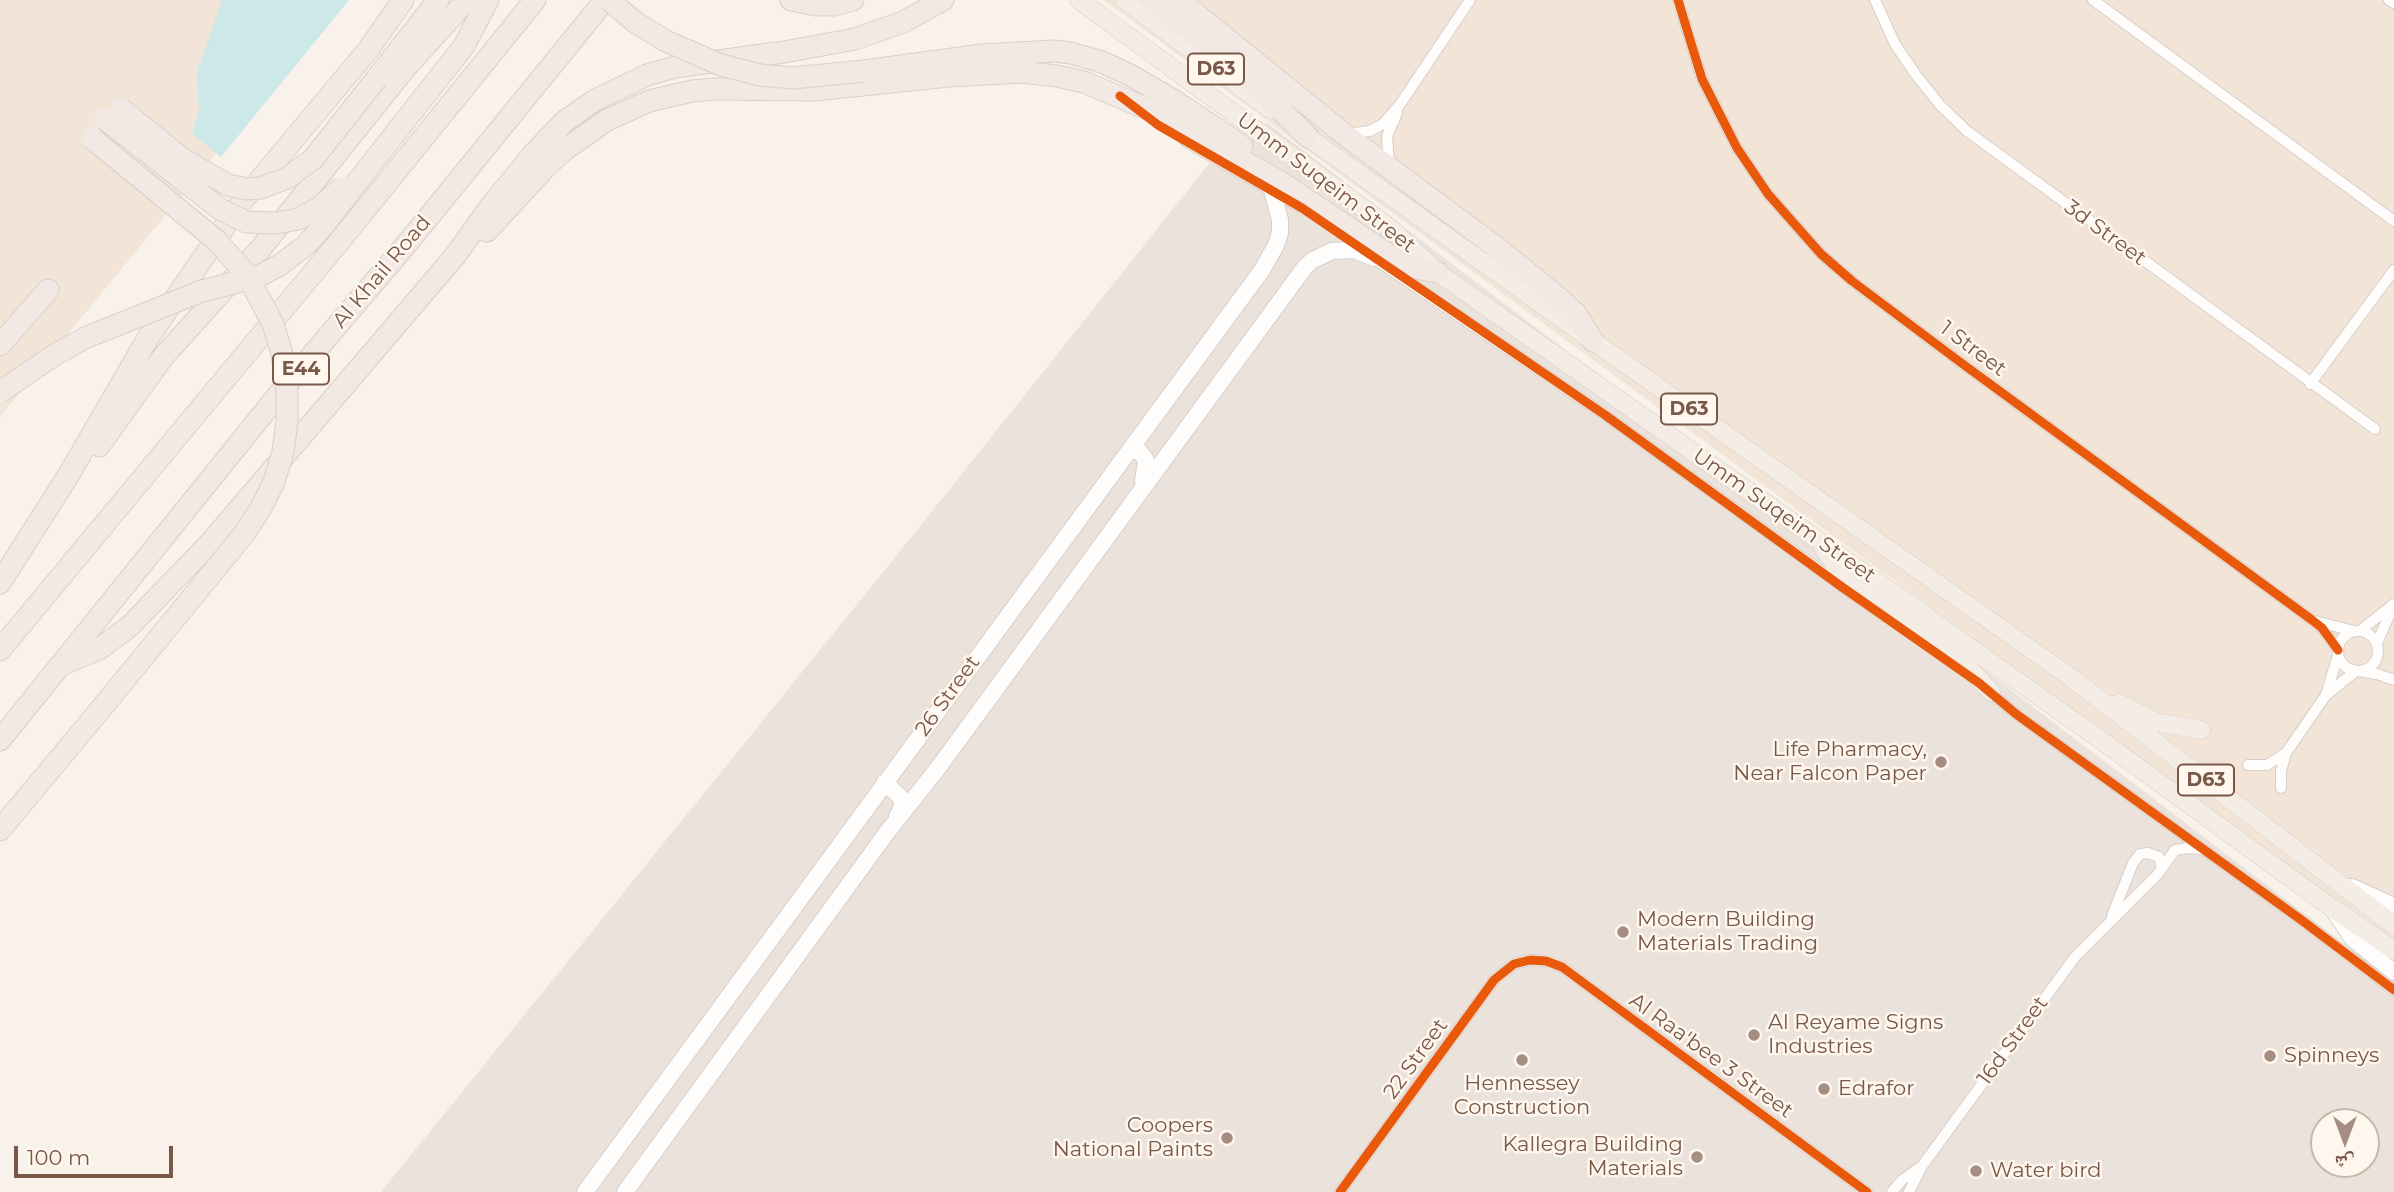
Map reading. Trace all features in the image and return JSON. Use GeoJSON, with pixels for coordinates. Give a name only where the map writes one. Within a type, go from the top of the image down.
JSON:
{"type":"FeatureCollection","features":[{"type":"Feature","properties":{"kind":"highway"},"geometry":{"type":"LineString","coordinates":[[0,583],[68,475],[148,338],[235,212],[368,50],[403,0]]}},
{"type":"Feature","properties":{"kind":"highway"},"geometry":{"type":"LineString","coordinates":[[397,131],[320,207],[298,219],[267,224],[246,222],[220,209],[113,114],[184,160],[234,187],[261,188],[281,182],[313,159],[438,0]]}},
{"type":"Feature","properties":{"kind":"highway"},"geometry":{"type":"LineString","coordinates":[[68,475],[87,463],[163,357],[261,248],[407,66],[467,0]]}},
{"type":"Feature","properties":{"kind":"highway"},"geometry":{"type":"LineString","coordinates":[[0,392],[56,354],[88,337],[201,291],[250,279],[279,265],[306,245],[324,226],[464,46],[488,0]]}},
{"type":"Feature","properties":{"kind":"highway","name":"E44"},"geometry":{"type":"LineString","coordinates":[[0,650],[334,248],[535,0]]}},
{"type":"Feature","properties":{"kind":"highway"},"geometry":{"type":"LineString","coordinates":[[607,0],[666,41],[704,59],[739,71],[771,77],[793,78],[864,71],[954,58],[1033,51],[1070,53],[1102,62],[1140,80],[1185,108],[1396,252],[1432,267]]}},
{"type":"Feature","properties":{"kind":"highway","name":"Al Khail Road"},"geometry":{"type":"LineString","coordinates":[[0,740],[279,394],[410,240],[607,0]]}},
{"type":"Feature","properties":{"kind":"highway"},"geometry":{"type":"LineString","coordinates":[[791,0],[834,5],[853,0]]}},
{"type":"Feature","properties":{"kind":"highway"},"geometry":{"type":"LineString","coordinates":[[63,664],[107,644],[144,612],[276,468],[455,256],[505,187],[546,138],[565,121],[594,100],[638,79],[675,67],[838,42],[888,29],[943,0]]}},
{"type":"Feature","properties":{"kind":"highway"},"geometry":{"type":"LineString","coordinates":[[1152,0],[1259,89],[1308,137]]}},
{"type":"Feature","properties":{"kind":"highway"},"geometry":{"type":"LineString","coordinates":[[1179,0],[1344,134],[1496,247],[1560,299],[1576,314],[1593,341]]}},
{"type":"Feature","properties":{"kind":"highway"},"geometry":{"type":"LineString","coordinates":[[455,256],[480,239],[545,168],[578,139],[626,110],[669,95],[714,89],[846,88],[949,76],[1021,72],[1084,82],[1119,96],[1246,162],[1395,260],[1416,268],[1432,267]]}},
{"type":"Feature","properties":{"kind":"highway"},"geometry":{"type":"LineString","coordinates":[[0,830],[244,534],[274,482],[283,452],[287,390],[282,354],[273,324],[253,285],[233,257],[217,241],[93,139]]}},
{"type":"Feature","properties":{"kind":"highway"},"geometry":{"type":"LineString","coordinates":[[0,345],[48,290]]}},
{"type":"Feature","properties":{"kind":"main road","name":"Umm Suqeim Street"},"geometry":{"type":"LineString","coordinates":[[1079,0],[1389,227],[1432,267],[2394,950]]}},
{"type":"Feature","properties":{"kind":"main road","name":"Umm Suqeim Street"},"geometry":{"type":"LineString","coordinates":[[1125,0],[1308,137],[2073,679],[2394,925]]}},
{"type":"Feature","properties":{"kind":"main road","name":"26 Street"},"geometry":{"type":"LineString","coordinates":[[585,1192],[1272,254],[1279,239],[1280,226],[1272,190]]}},
{"type":"Feature","properties":{"kind":"main road","name":"26 Street"},"geometry":{"type":"LineString","coordinates":[[625,1192],[1305,267],[1332,251],[1354,250],[1374,258]]}},
{"type":"Feature","properties":{"kind":"main road"},"geometry":{"type":"LineString","coordinates":[[1130,450],[1140,452],[1146,460],[1141,490]]}},
{"type":"Feature","properties":{"kind":"main road"},"geometry":{"type":"LineString","coordinates":[[1817,539],[1844,576],[1970,670],[1991,692]]}},
{"type":"Feature","properties":{"kind":"main road"},"geometry":{"type":"LineString","coordinates":[[2073,679],[2150,720],[2201,730]]}},
{"type":"Feature","properties":{"kind":"main road"},"geometry":{"type":"LineString","coordinates":[[885,782],[899,794],[902,802],[900,811],[888,831]]}},
{"type":"Feature","properties":{"kind":"main road"},"geometry":{"type":"LineString","coordinates":[[2339,882],[2394,906]]}},
{"type":"Feature","properties":{"kind":"main road"},"geometry":{"type":"LineString","coordinates":[[2332,908],[2353,939],[2394,972]]}},
{"type":"Feature","properties":{"kind":"street"},"geometry":{"type":"LineString","coordinates":[[1344,134],[1362,133],[1377,128],[1401,103],[1470,0]]}},
{"type":"Feature","properties":{"kind":"street","name":"1 Street"},"geometry":{"type":"LineString","coordinates":[[1678,0],[1693,54],[1724,125],[1768,194],[1814,247],[1852,281],[1960,362],[2312,620],[2322,628],[2338,652]]}},
{"type":"Feature","properties":{"kind":"street","name":"3d Street"},"geometry":{"type":"LineString","coordinates":[[1875,0],[1886,27],[1905,60],[1953,118],[2375,429]]}},
{"type":"Feature","properties":{"kind":"street"},"geometry":{"type":"LineString","coordinates":[[2092,0],[2394,221]]}},
{"type":"Feature","properties":{"kind":"street"},"geometry":{"type":"LineString","coordinates":[[2389,0],[2394,3]]}},
{"type":"Feature","properties":{"kind":"street"},"geometry":{"type":"LineString","coordinates":[[1119,96],[1158,125],[1272,190],[1605,415],[1991,692],[2016,714],[2394,990]]}},
{"type":"Feature","properties":{"kind":"street"},"geometry":{"type":"LineString","coordinates":[[1391,170],[1387,136],[1401,103]]}},
{"type":"Feature","properties":{"kind":"street"},"geometry":{"type":"LineString","coordinates":[[2310,383],[2394,270]]}},
{"type":"Feature","properties":{"kind":"street"},"geometry":{"type":"LineString","coordinates":[[2326,695],[2343,638],[2394,604]]}},
{"type":"Feature","properties":{"kind":"street"},"geometry":{"type":"LineString","coordinates":[[2281,788],[2286,753],[2326,695],[2358,671],[2366,670],[2376,662],[2378,646],[2394,604]]}},
{"type":"Feature","properties":{"kind":"street","name":"1 Street"},"geometry":{"type":"LineString","coordinates":[[2312,620],[2357,630]]}},
{"type":"Feature","properties":{"kind":"street"},"geometry":{"type":"LineString","coordinates":[[2357,630],[2368,632],[2378,646],[2394,680]]}},
{"type":"Feature","properties":{"kind":"street"},"geometry":{"type":"LineString","coordinates":[[2338,652],[2344,666],[2394,680]]}},
{"type":"Feature","properties":{"kind":"street"},"geometry":{"type":"LineString","coordinates":[[2248,765],[2267,765],[2286,753]]}},
{"type":"Feature","properties":{"kind":"street","name":"16d Street"},"geometry":{"type":"LineString","coordinates":[[1909,1192],[1922,1166],[2075,957],[2157,875],[2175,850],[2203,850]]}},
{"type":"Feature","properties":{"kind":"street","name":"16d Street"},"geometry":{"type":"LineString","coordinates":[[2110,922],[2133,863],[2140,854],[2148,853],[2159,857],[2162,867]]}},
{"type":"Feature","properties":{"kind":"street","name":"22 Street"},"geometry":{"type":"LineString","coordinates":[[1340,1192],[1494,979],[1514,964],[1530,960]]}},
{"type":"Feature","properties":{"kind":"street","name":"Al Raa'bee 3 Street"},"geometry":{"type":"LineString","coordinates":[[1530,960],[1546,961],[1562,967],[1867,1192]]}},
{"type":"Feature","properties":{"kind":"street","name":"16d Street"},"geometry":{"type":"LineString","coordinates":[[1892,1192],[1902,1180],[1922,1166]]}},
{"type":"Feature","properties":{"kind":"shaded area"},"geometry":{"type":"Polygon","coordinates":[[[0,0],[342,0],[0,417],[0,0]]]}},
{"type":"Feature","properties":{"kind":"shaded area"},"geometry":{"type":"Polygon","coordinates":[[[1104,0],[2394,0],[2394,947],[1353,184],[1104,0]]]}},
{"type":"Feature","properties":{"kind":"shaded area"},"geometry":{"type":"Polygon","coordinates":[[[1266,122],[2394,982],[2394,1192],[381,1192],[918,529],[1231,136],[1246,146],[1266,122]]]}},
{"type":"Feature","properties":{"kind":"water"},"geometry":{"type":"Polygon","coordinates":[[[222,0],[349,0],[221,157],[192,134],[199,111],[197,72],[222,0]]]}},
{"type":"Feature","properties":{"kind":"cycle path"},"geometry":{"type":"LineString","coordinates":[[1678,0],[1702,79],[1737,148],[1768,194],[1821,254],[1852,281],[1960,362],[2312,620],[2322,628],[2338,650]]}},
{"type":"Feature","properties":{"kind":"cycle path"},"geometry":{"type":"LineString","coordinates":[[1120,96],[1158,125],[1302,208],[1605,415],[1979,683],[2016,714],[2394,990]]}},
{"type":"Feature","properties":{"kind":"cycle path"},"geometry":{"type":"LineString","coordinates":[[1340,1192],[1494,980],[1514,964],[1530,960],[1546,961],[1562,967],[1867,1192]]}},
{"type":"Feature","properties":{"kind":"place","name":"Life Pharmacy, Near Falcon Paper"},"geometry":{"type":"Point","coordinates":[1941,762]}},
{"type":"Feature","properties":{"kind":"place","name":"Modern Building Materials Trading"},"geometry":{"type":"Point","coordinates":[1623,932]}},
{"type":"Feature","properties":{"kind":"place","name":"Al Reyame Signs Industries"},"geometry":{"type":"Point","coordinates":[1754,1035]}},
{"type":"Feature","properties":{"kind":"place","name":"Spinneys"},"geometry":{"type":"Point","coordinates":[2270,1056]}},
{"type":"Feature","properties":{"kind":"place","name":"Hennessey Construction"},"geometry":{"type":"Point","coordinates":[1522,1060]}},
{"type":"Feature","properties":{"kind":"place","name":"Edrafor"},"geometry":{"type":"Point","coordinates":[1824,1089]}},
{"type":"Feature","properties":{"kind":"place","name":"Coopers National Paints"},"geometry":{"type":"Point","coordinates":[1227,1138]}},
{"type":"Feature","properties":{"kind":"place","name":"Kallegra Building Materials"},"geometry":{"type":"Point","coordinates":[1697,1157]}},
{"type":"Feature","properties":{"kind":"place","name":"Water bird"},"geometry":{"type":"Point","coordinates":[1976,1171]}}]}
